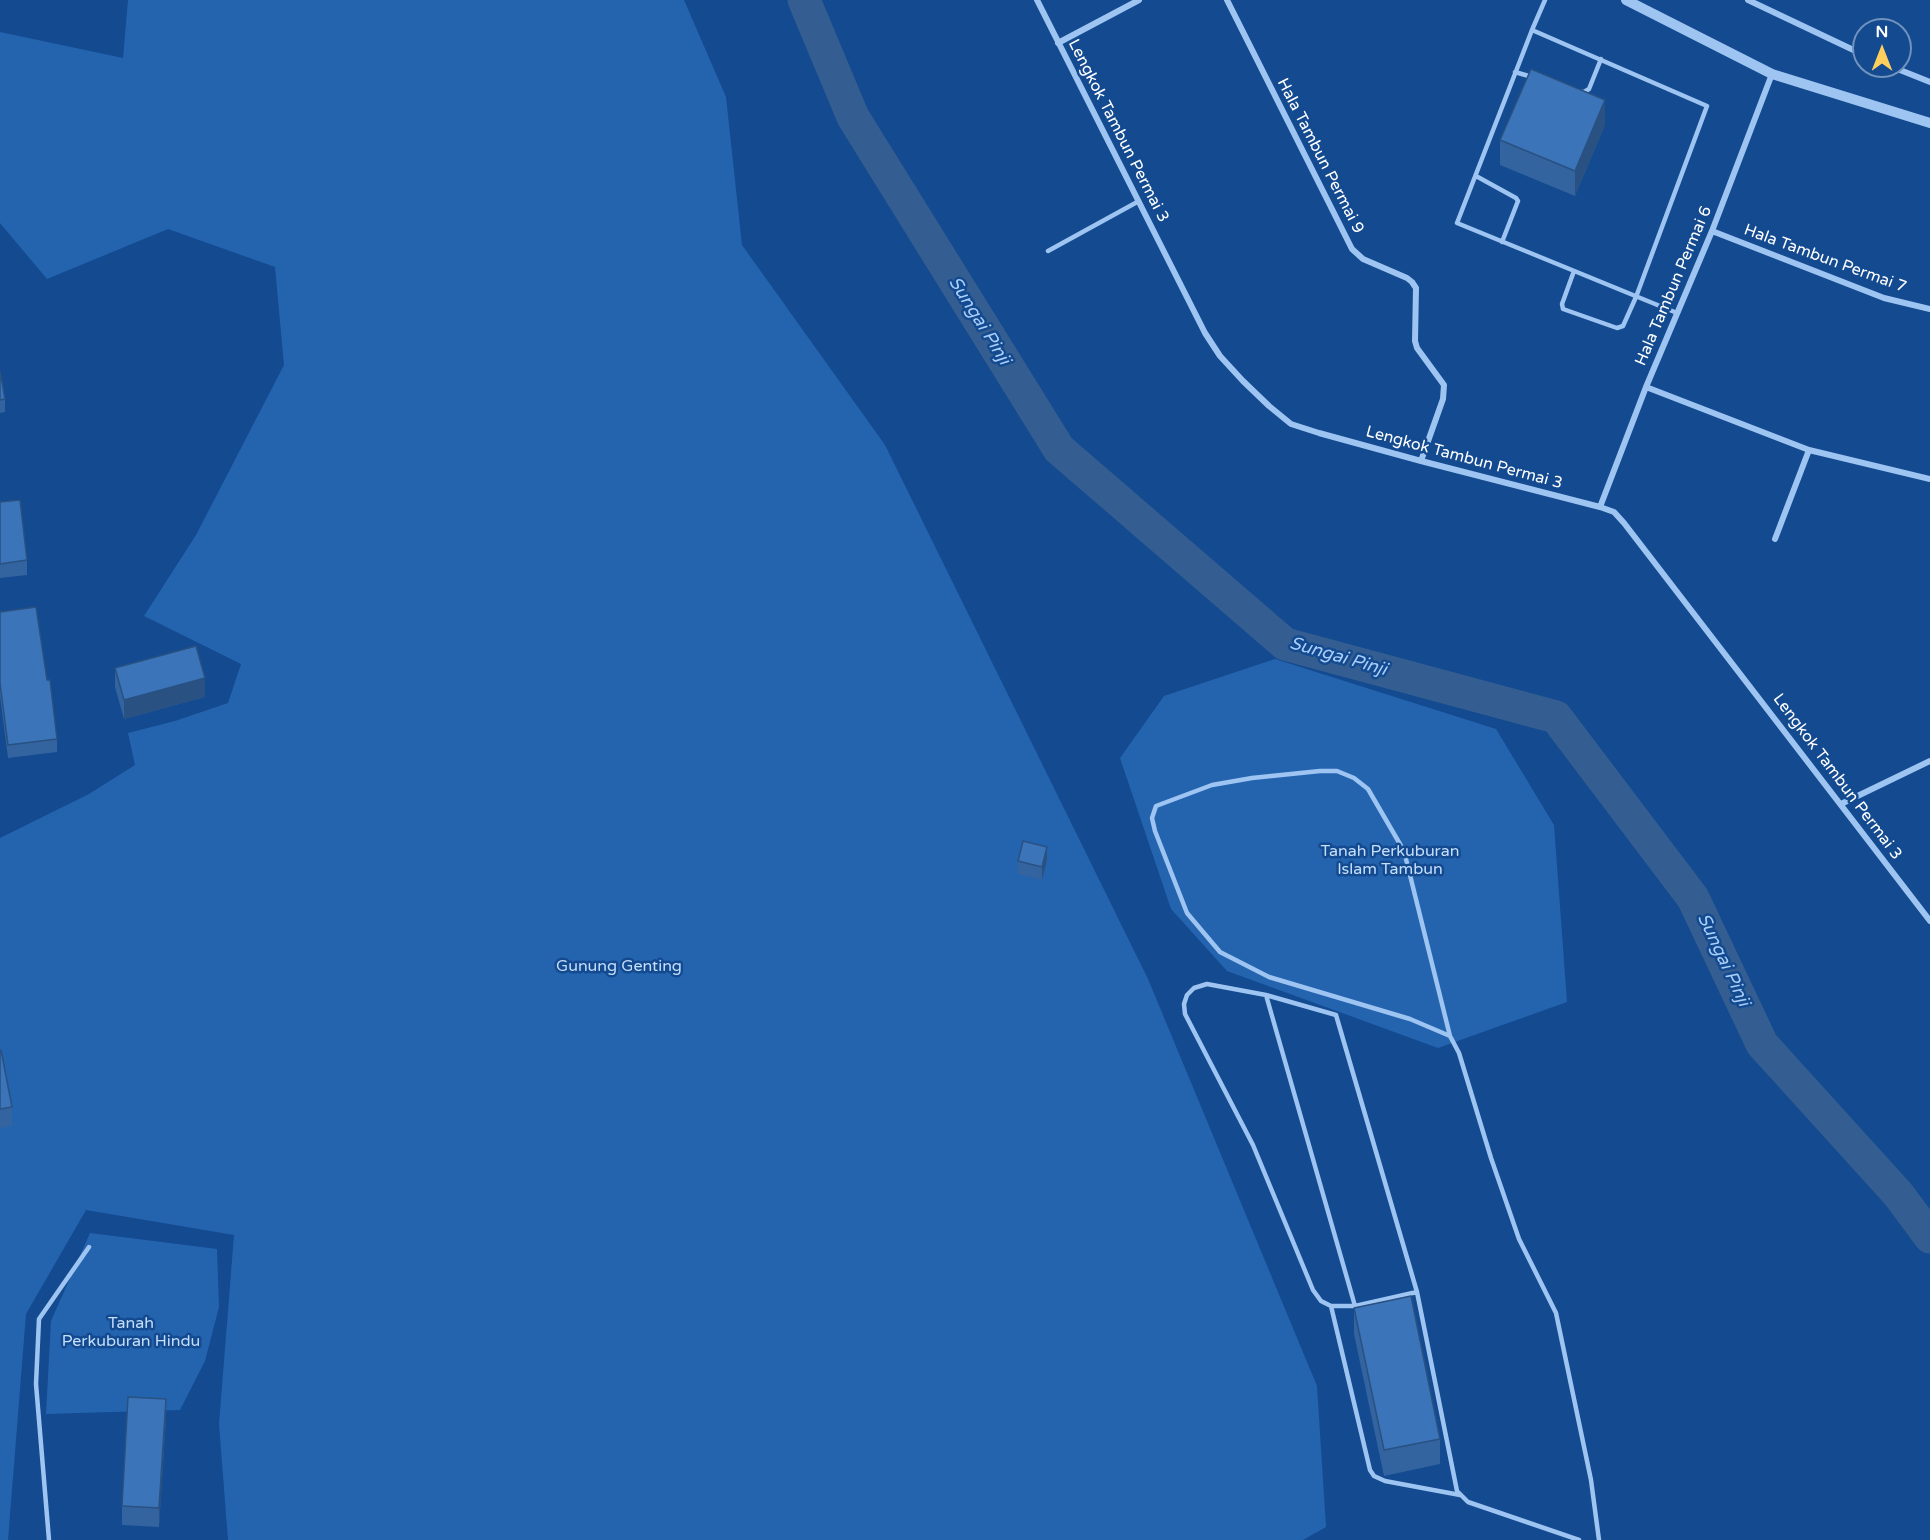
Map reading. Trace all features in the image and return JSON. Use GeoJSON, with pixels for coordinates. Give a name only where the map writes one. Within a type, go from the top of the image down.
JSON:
{"type":"FeatureCollection","features":[{"type":"Feature","properties":{"kind":"street","name":"Lengkok Tambun Permai 3"},"geometry":{"type":"LineString","coordinates":[[1037,0],[1205,333],[1220,356],[1242,381],[1291,423],[1319,433],[1614,512],[1930,921]]}},
{"type":"Feature","properties":{"kind":"street"},"geometry":{"type":"LineString","coordinates":[[1058,43],[1139,0]]}},
{"type":"Feature","properties":{"kind":"street","name":"Hala Tambun Permai 9"},"geometry":{"type":"LineString","coordinates":[[1227,0],[1352,249],[1363,259],[1407,278],[1416,288],[1415,341],[1417,348],[1444,385],[1443,399],[1421,461]]}},
{"type":"Feature","properties":{"kind":"street"},"geometry":{"type":"LineString","coordinates":[[1626,0],[1772,74],[1930,123]]}},
{"type":"Feature","properties":{"kind":"street"},"geometry":{"type":"LineString","coordinates":[[1748,0],[1852,49]]}},
{"type":"Feature","properties":{"kind":"street","name":"Hala Tambun Permai 6"},"geometry":{"type":"LineString","coordinates":[[1600,507],[1646,387],[1713,231],[1772,74]]}},
{"type":"Feature","properties":{"kind":"street"},"geometry":{"type":"LineString","coordinates":[[1912,75],[1930,82]]}},
{"type":"Feature","properties":{"kind":"street","name":"Hala Tambun Permai 7"},"geometry":{"type":"LineString","coordinates":[[1713,231],[1884,298],[1930,309]]}},
{"type":"Feature","properties":{"kind":"street"},"geometry":{"type":"LineString","coordinates":[[1646,387],[1809,450],[1930,479]]}},
{"type":"Feature","properties":{"kind":"street"},"geometry":{"type":"LineString","coordinates":[[1775,539],[1809,450]]}},
{"type":"Feature","properties":{"kind":"street"},"geometry":{"type":"LineString","coordinates":[[1841,804],[1930,761]]}},
{"type":"Feature","properties":{"kind":"lane"},"geometry":{"type":"LineString","coordinates":[[1545,0],[1457,223],[1677,313]]}},
{"type":"Feature","properties":{"kind":"lane"},"geometry":{"type":"LineString","coordinates":[[1532,30],[1707,106],[1636,297],[1623,326],[1563,309],[1562,304],[1574,271]]}},
{"type":"Feature","properties":{"kind":"lane"},"geometry":{"type":"LineString","coordinates":[[1576,92],[1589,89],[1601,59]]}},
{"type":"Feature","properties":{"kind":"lane"},"geometry":{"type":"LineString","coordinates":[[1515,72],[1535,79]]}},
{"type":"Feature","properties":{"kind":"lane"},"geometry":{"type":"LineString","coordinates":[[1476,176],[1518,201],[1502,242]]}},
{"type":"Feature","properties":{"kind":"lane"},"geometry":{"type":"LineString","coordinates":[[1048,251],[1138,201]]}},
{"type":"Feature","properties":{"kind":"lane"},"geometry":{"type":"LineString","coordinates":[[1450,1035],[1410,1019],[1269,977],[1220,952],[1187,913],[1155,831],[1152,818],[1156,806],[1212,785],[1320,771],[1337,771],[1354,778],[1368,789],[1404,852],[1450,1035],[1459,1053],[1519,1239],[1556,1313],[1591,1480],[1599,1540]]}},
{"type":"Feature","properties":{"kind":"lane"},"geometry":{"type":"LineString","coordinates":[[1417,1292],[1355,1306],[1331,1306],[1321,1301],[1313,1290],[1253,1145],[1185,1014],[1184,1004],[1187,995],[1194,988],[1207,984],[1266,995],[1336,1015],[1417,1292],[1455,1486],[1460,1496]]}},
{"type":"Feature","properties":{"kind":"lane"},"geometry":{"type":"LineString","coordinates":[[1266,995],[1355,1306]]}},
{"type":"Feature","properties":{"kind":"lane"},"geometry":{"type":"LineString","coordinates":[[49,1540],[36,1384],[39,1319],[89,1247]]}},
{"type":"Feature","properties":{"kind":"lane"},"geometry":{"type":"LineString","coordinates":[[1331,1306],[1370,1470],[1374,1476],[1385,1481],[1460,1496],[1468,1502],[1578,1540]]}},
{"type":"Feature","properties":{"kind":"green space","name":"Gunung Genting"},"geometry":{"type":"Polygon","coordinates":[[[128,0],[684,0],[726,97],[742,245],[885,445],[1148,979],[1317,1386],[1326,1527],[1303,1540],[228,1540],[219,1424],[234,1235],[86,1210],[26,1314],[8,1540],[0,1540],[0,838],[89,794],[135,765],[128,733],[175,721],[228,703],[241,664],[144,616],[196,535],[284,365],[275,267],[168,229],[47,279],[0,223],[0,32],[123,58],[128,0]]]}},
{"type":"Feature","properties":{"kind":"green space","name":"Tanah Perkuburan Islam Tambun"},"geometry":{"type":"Polygon","coordinates":[[[1275,659],[1496,729],[1554,825],[1567,1002],[1438,1048],[1227,971],[1171,909],[1120,758],[1164,696],[1275,659]]]}},
{"type":"Feature","properties":{"kind":"green space","name":"Tanah Perkuburan Hindu"},"geometry":{"type":"Polygon","coordinates":[[[90,1233],[217,1249],[219,1307],[205,1361],[180,1410],[46,1414],[51,1321],[90,1233]]]}},
{"type":"Feature","properties":{"kind":"building"},"geometry":{"type":"Polygon","coordinates":[[[1531,69],[1605,100],[1575,171],[1500,140],[1531,69]]]}},
{"type":"Feature","properties":{"kind":"building"},"geometry":{"type":"Polygon","coordinates":[[[0,371],[5,399],[0,400],[0,371]]]}},
{"type":"Feature","properties":{"kind":"building"},"geometry":{"type":"Polygon","coordinates":[[[20,500],[27,560],[0,564],[0,502],[20,500]]]}},
{"type":"Feature","properties":{"kind":"building"},"geometry":{"type":"Polygon","coordinates":[[[36,607],[47,680],[50,680],[57,739],[8,745],[0,683],[0,612],[36,607]]]}},
{"type":"Feature","properties":{"kind":"building"},"geometry":{"type":"Polygon","coordinates":[[[196,646],[205,678],[124,700],[115,668],[196,646]]]}},
{"type":"Feature","properties":{"kind":"building"},"geometry":{"type":"Polygon","coordinates":[[[1023,841],[1047,847],[1042,867],[1018,861],[1023,841]]]}},
{"type":"Feature","properties":{"kind":"building"},"geometry":{"type":"Polygon","coordinates":[[[0,1050],[12,1107],[0,1109],[0,1050]]]}},
{"type":"Feature","properties":{"kind":"building"},"geometry":{"type":"Polygon","coordinates":[[[1411,1296],[1440,1439],[1384,1450],[1354,1308],[1411,1296]]]}},
{"type":"Feature","properties":{"kind":"building"},"geometry":{"type":"Polygon","coordinates":[[[128,1397],[166,1399],[159,1508],[122,1506],[128,1397]]]}},
{"type":"Feature","properties":{"kind":"waterway","name":"Sungai Pinji"},"geometry":{"type":"LineString","coordinates":[[804,0],[853,117],[1059,449],[1285,644],[1556,717],[1693,898],[1762,1044],[1898,1194],[1930,1237]]}}]}
